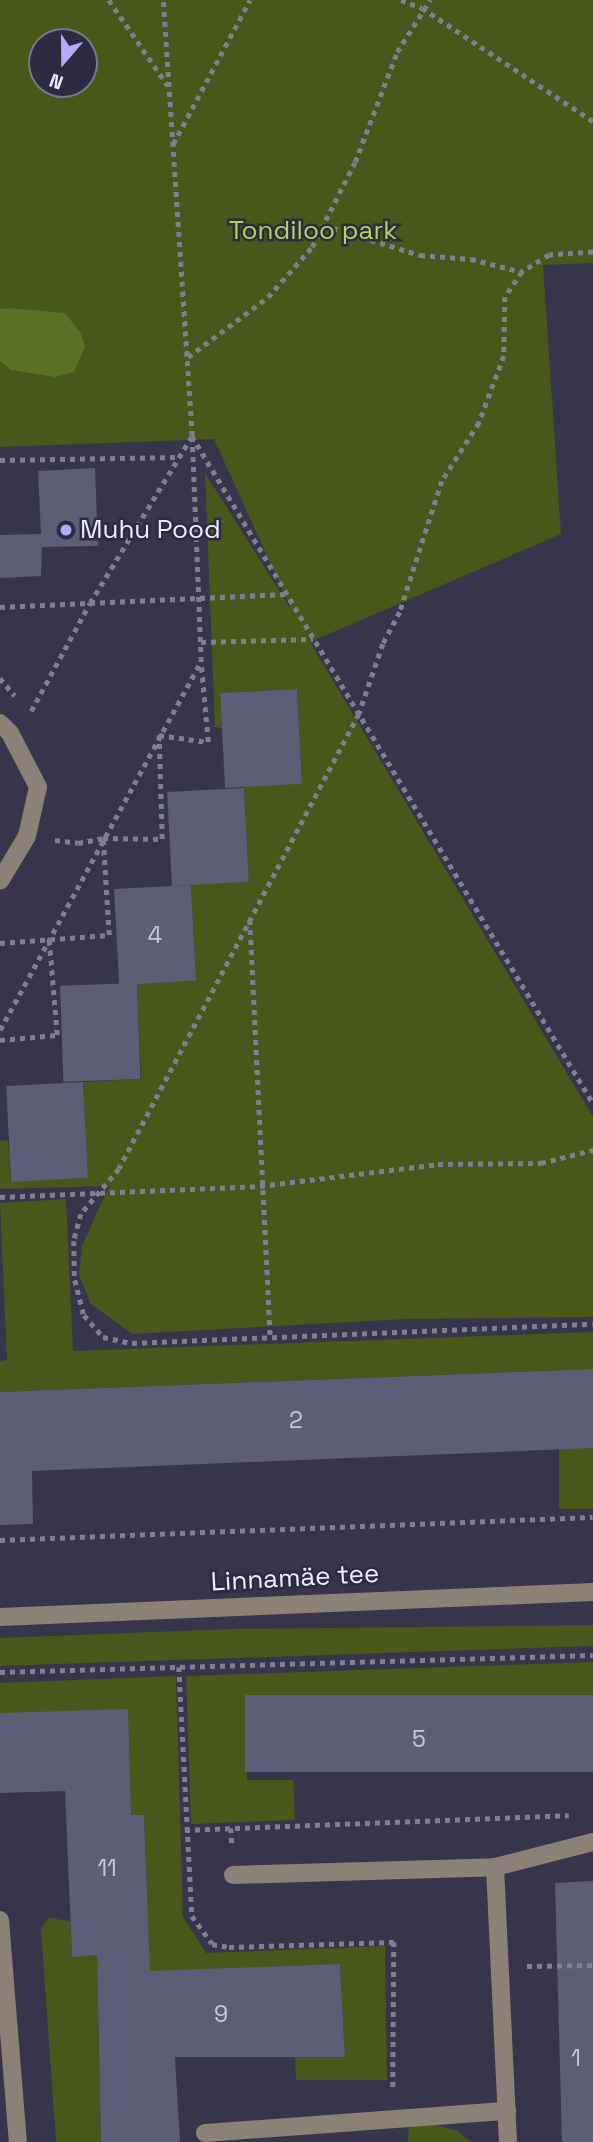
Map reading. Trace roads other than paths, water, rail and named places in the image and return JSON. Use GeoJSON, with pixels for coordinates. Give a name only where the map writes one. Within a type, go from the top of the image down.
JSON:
{"type":"FeatureCollection","features":[{"type":"Feature","properties":{"kind":"street"},"geometry":{"type":"LineString","coordinates":[[0,723],[10,733],[38,787],[27,836],[0,881]]}},
{"type":"Feature","properties":{"kind":"street","name":"Linnamäe tee"},"geometry":{"type":"LineString","coordinates":[[0,1617],[593,1592]]}},
{"type":"Feature","properties":{"kind":"street"},"geometry":{"type":"LineString","coordinates":[[233,1875],[495,1867],[593,1842]]}},
{"type":"Feature","properties":{"kind":"street"},"geometry":{"type":"LineString","coordinates":[[495,1867],[508,2142]]}},
{"type":"Feature","properties":{"kind":"street"},"geometry":{"type":"LineString","coordinates":[[0,1920],[18,2142]]}},
{"type":"Feature","properties":{"kind":"street"},"geometry":{"type":"LineString","coordinates":[[205,2133],[507,2111]]}},
{"type":"Feature","properties":{"kind":"place","name":"Muhu Pood"},"geometry":{"type":"Point","coordinates":[66,530]}},
{"type":"Feature","properties":{"kind":"park label","name":"Tondiloo park"},"geometry":{"type":"Point","coordinates":[313,231]}}]}
